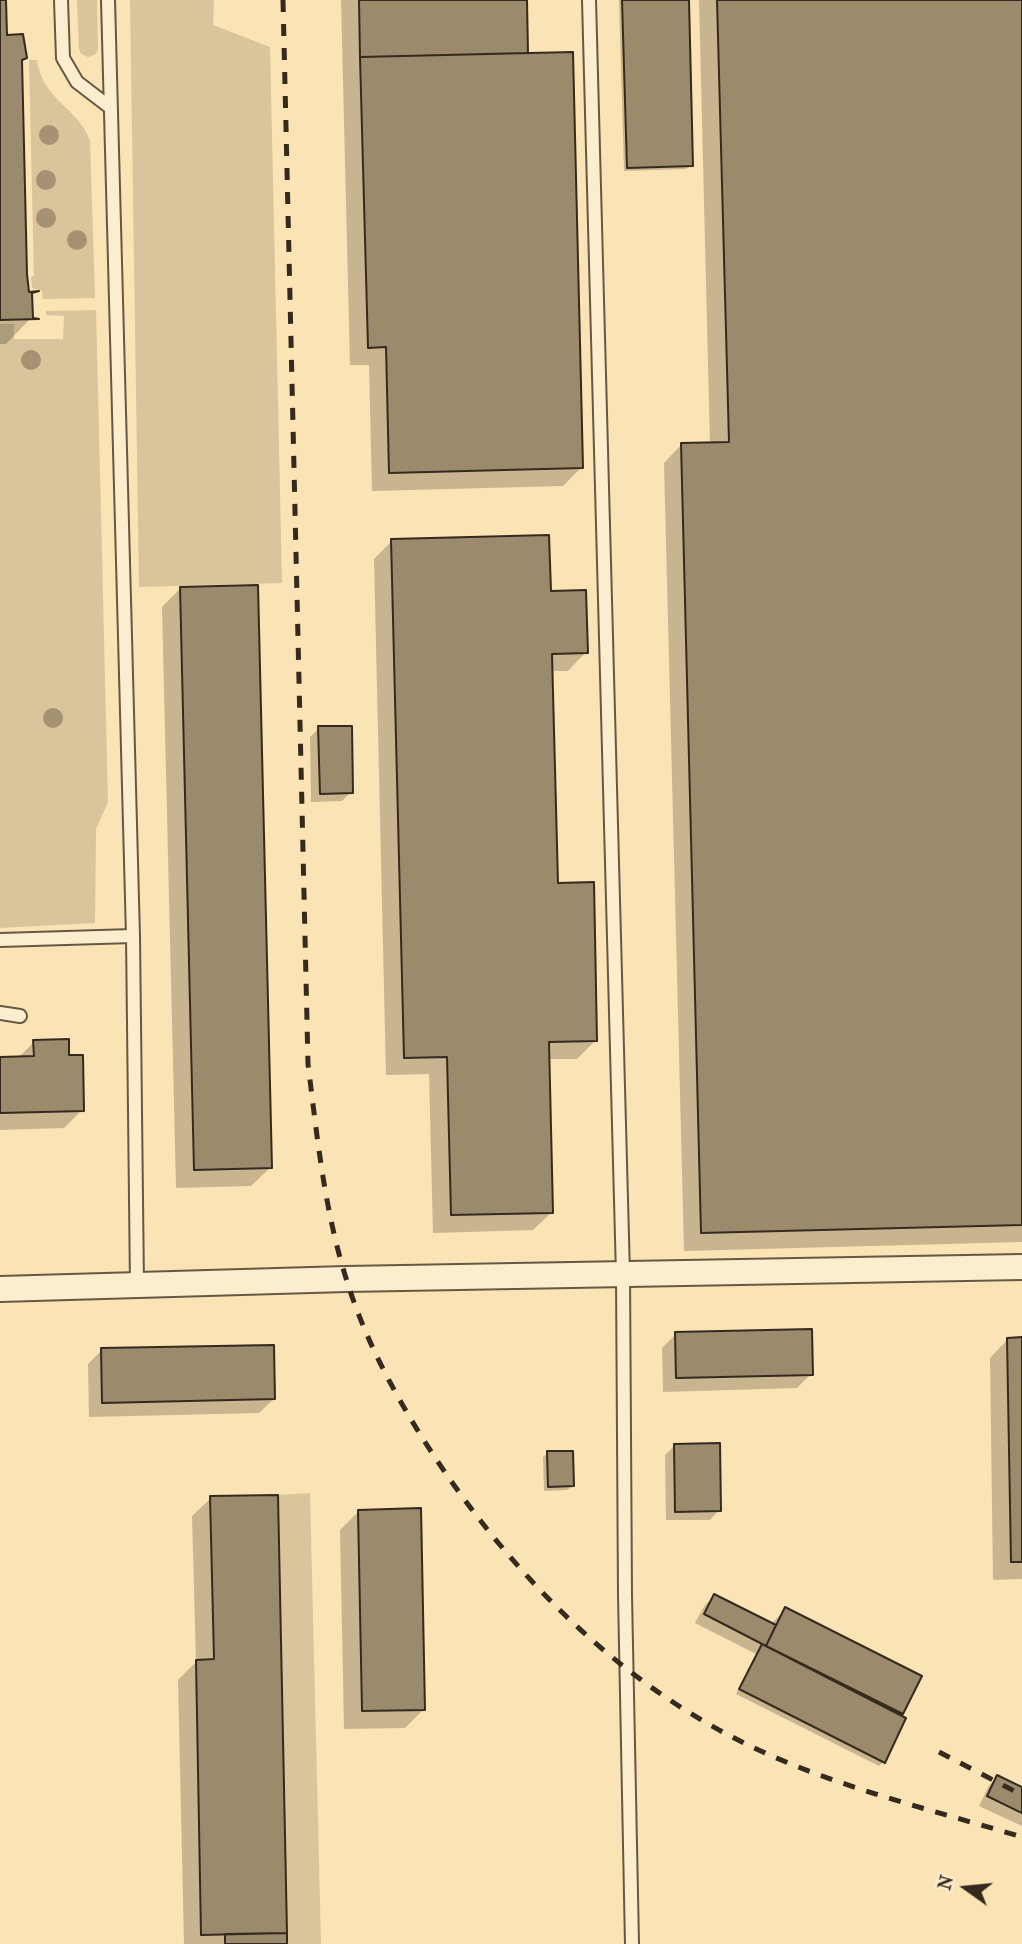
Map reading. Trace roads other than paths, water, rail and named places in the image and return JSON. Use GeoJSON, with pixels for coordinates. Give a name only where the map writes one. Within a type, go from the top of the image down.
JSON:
{"type":"FeatureCollection","features":[{"type":"Feature","properties":{"kind":"street"},"geometry":{"type":"LineString","coordinates":[[0,1289],[1022,1267]]}},
{"type":"Feature","properties":{"kind":"lane"},"geometry":{"type":"LineString","coordinates":[[61,0],[63,58],[76,82],[111,108]]}},
{"type":"Feature","properties":{"kind":"lane"},"geometry":{"type":"LineString","coordinates":[[108,0],[133,936],[137,1286]]}},
{"type":"Feature","properties":{"kind":"lane"},"geometry":{"type":"LineString","coordinates":[[589,0],[623,1274],[624,1582],[632,1944]]}},
{"type":"Feature","properties":{"kind":"lane"},"geometry":{"type":"LineString","coordinates":[[0,940],[133,936]]}},
{"type":"Feature","properties":{"kind":"lane"},"geometry":{"type":"LineString","coordinates":[[0,1013],[20,1016]]}},
{"type":"Feature","properties":{"kind":"railway"},"geometry":{"type":"LineString","coordinates":[[283,0],[308,1064],[332,1225],[346,1278],[363,1325],[408,1414],[467,1503],[541,1591],[625,1668],[720,1731],[802,1769],[1022,1837]]}},
{"type":"Feature","properties":{"kind":"railway"},"geometry":{"type":"LineString","coordinates":[[939,1752],[1022,1795]]}}]}
